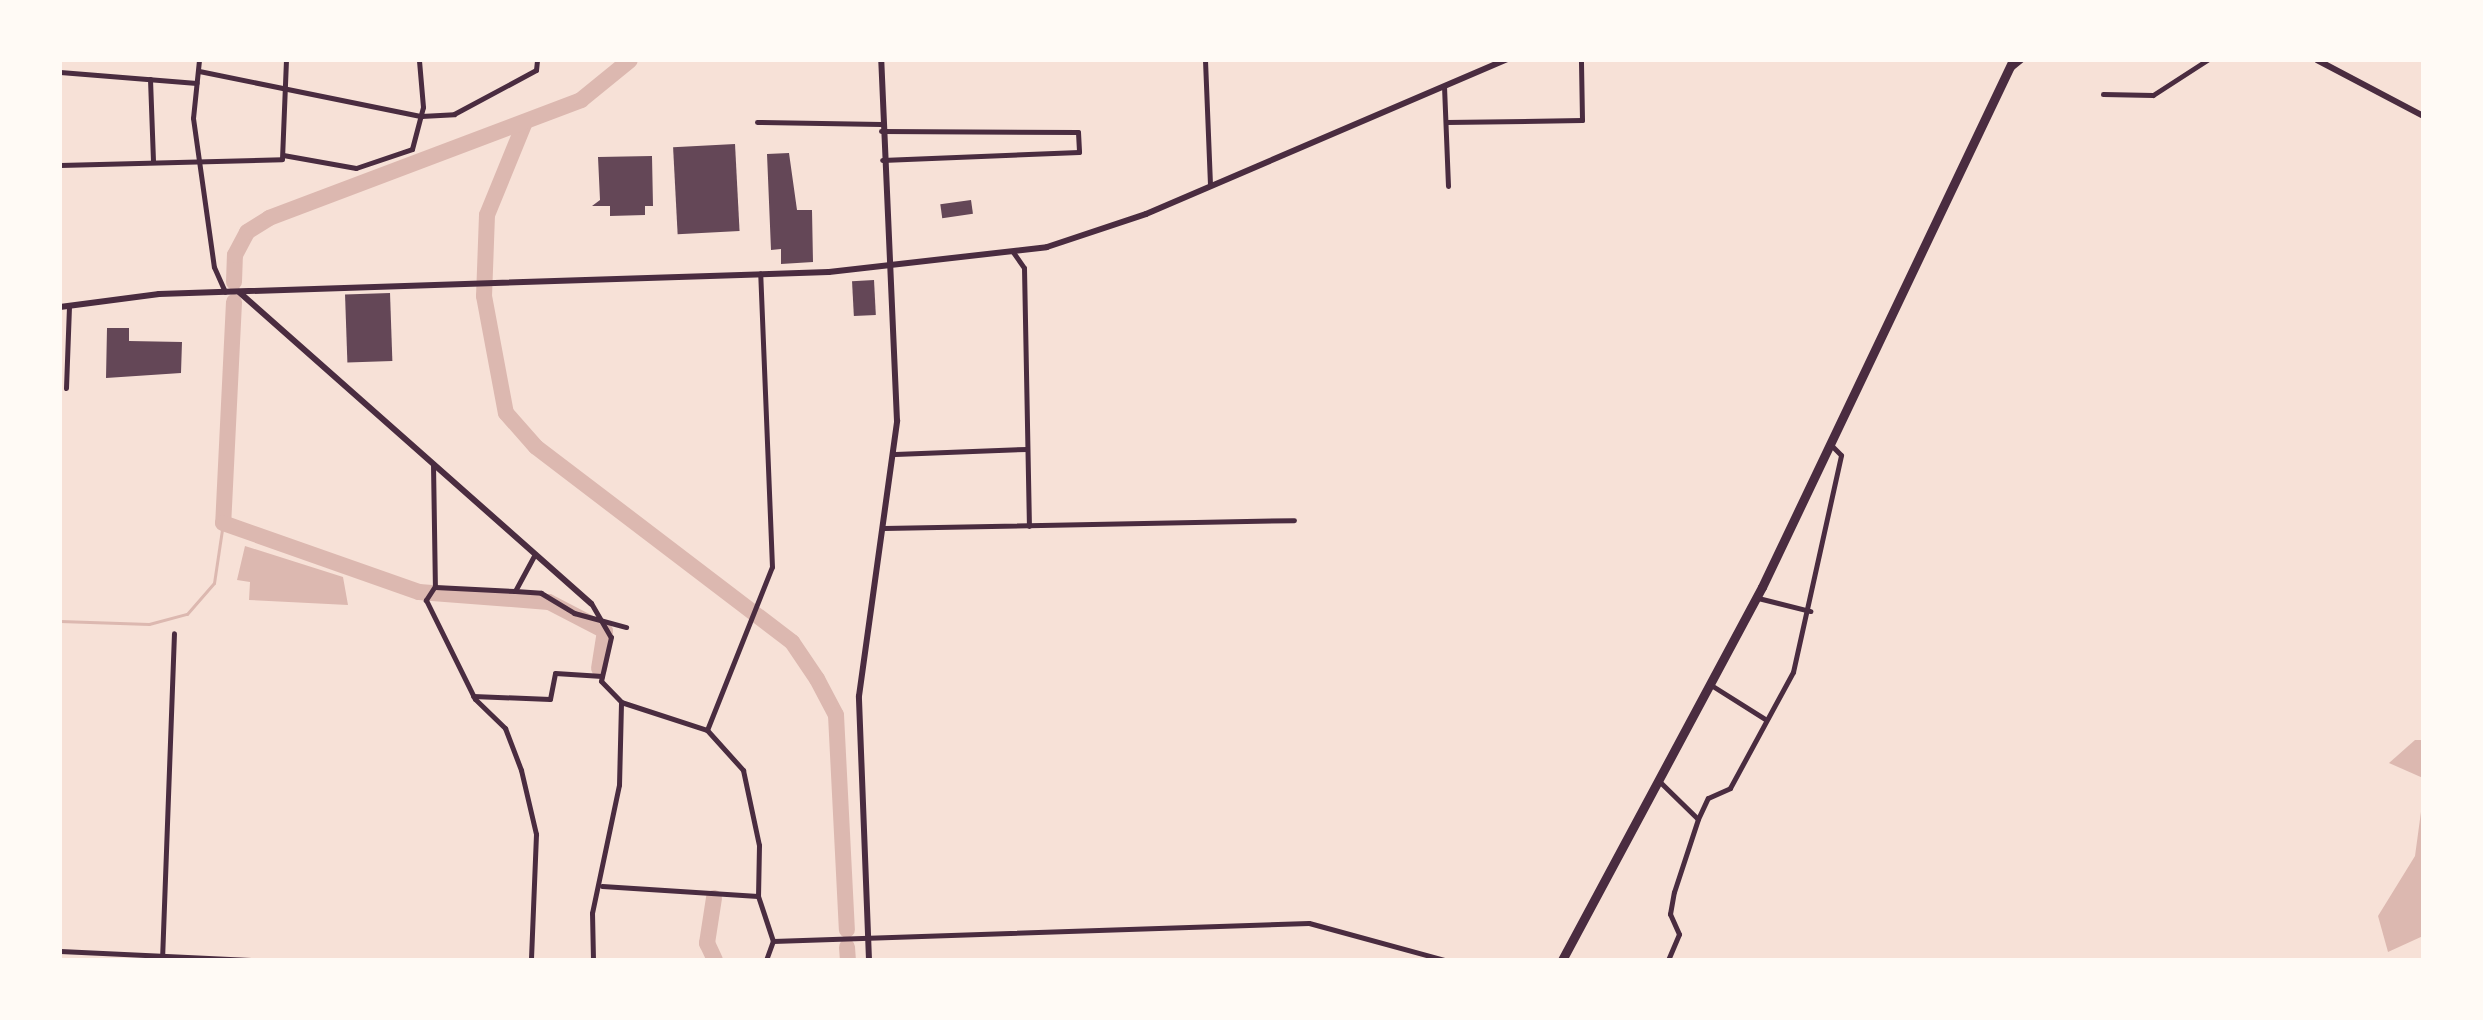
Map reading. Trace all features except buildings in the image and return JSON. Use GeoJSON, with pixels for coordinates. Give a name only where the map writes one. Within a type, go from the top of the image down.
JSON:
{"type":"FeatureCollection","features":[{"type":"Feature","properties":{"kind":"highway"},"geometry":{"type":"LineString","coordinates":[[1562,960],[1757,598],[1832,446],[2013,60]]}},
{"type":"Feature","properties":{"kind":"street"},"geometry":{"type":"LineString","coordinates":[[199,60],[199,161],[214,267],[225,292]]}},
{"type":"Feature","properties":{"kind":"street"},"geometry":{"type":"LineString","coordinates":[[283,155],[289,94],[286,60]]}},
{"type":"Feature","properties":{"kind":"street"},"geometry":{"type":"LineString","coordinates":[[60,165],[283,155],[365,167],[412,149],[421,116],[419,60]]}},
{"type":"Feature","properties":{"kind":"street"},"geometry":{"type":"LineString","coordinates":[[199,71],[289,94],[421,116],[454,114],[536,70],[537,60]]}},
{"type":"Feature","properties":{"kind":"street"},"geometry":{"type":"LineString","coordinates":[[869,960],[859,696],[895,454],[892,267],[882,160],[881,60]]}},
{"type":"Feature","properties":{"kind":"street"},"geometry":{"type":"LineString","coordinates":[[1205,60],[1210,184]]}},
{"type":"Feature","properties":{"kind":"street"},"geometry":{"type":"LineString","coordinates":[[60,307],[225,292],[892,267],[1013,252],[1081,239],[1506,60]]}},
{"type":"Feature","properties":{"kind":"street"},"geometry":{"type":"LineString","coordinates":[[1446,122],[1582,120],[1581,60]]}},
{"type":"Feature","properties":{"kind":"street"},"geometry":{"type":"LineString","coordinates":[[2008,71],[2021,60]]}},
{"type":"Feature","properties":{"kind":"street"},"geometry":{"type":"LineString","coordinates":[[2196,60],[2206,63]]}},
{"type":"Feature","properties":{"kind":"street"},"geometry":{"type":"LineString","coordinates":[[2317,60],[2422,113]]}},
{"type":"Feature","properties":{"kind":"street"},"geometry":{"type":"LineString","coordinates":[[2103,94],[2153,95],[2206,63]]}},
{"type":"Feature","properties":{"kind":"street"},"geometry":{"type":"LineString","coordinates":[[60,72],[197,83]]}},
{"type":"Feature","properties":{"kind":"street"},"geometry":{"type":"LineString","coordinates":[[150,79],[153,161]]}},
{"type":"Feature","properties":{"kind":"street"},"geometry":{"type":"LineString","coordinates":[[1444,86],[1448,186]]}},
{"type":"Feature","properties":{"kind":"street"},"geometry":{"type":"LineString","coordinates":[[757,122],[1078,132],[1079,152],[882,160]]}},
{"type":"Feature","properties":{"kind":"street"},"geometry":{"type":"LineString","coordinates":[[1013,252],[1024,268],[1029,526]]}},
{"type":"Feature","properties":{"kind":"street"},"geometry":{"type":"LineString","coordinates":[[707,730],[772,567],[760,273]]}},
{"type":"Feature","properties":{"kind":"street"},"geometry":{"type":"LineString","coordinates":[[239,292],[591,603],[611,637],[602,676],[621,702],[707,730],[743,770],[759,845],[758,896],[773,941],[766,960]]}},
{"type":"Feature","properties":{"kind":"street"},"geometry":{"type":"LineString","coordinates":[[66,388],[69,306]]}},
{"type":"Feature","properties":{"kind":"street"},"geometry":{"type":"LineString","coordinates":[[1668,960],[1679,934],[1670,914],[1674,892],[1698,819],[1708,798],[1730,788],[1793,672],[1810,611],[1841,455],[1832,446]]}},
{"type":"Feature","properties":{"kind":"street"},"geometry":{"type":"LineString","coordinates":[[895,454],[1027,449]]}},
{"type":"Feature","properties":{"kind":"street"},"geometry":{"type":"LineString","coordinates":[[433,464],[434,588],[428,597],[473,696],[505,728],[536,834],[531,960]]}},
{"type":"Feature","properties":{"kind":"street"},"geometry":{"type":"LineString","coordinates":[[884,528],[1294,520]]}},
{"type":"Feature","properties":{"kind":"street"},"geometry":{"type":"LineString","coordinates":[[515,591],[535,554]]}},
{"type":"Feature","properties":{"kind":"street"},"geometry":{"type":"LineString","coordinates":[[434,588],[541,593],[604,621],[626,627]]}},
{"type":"Feature","properties":{"kind":"street"},"geometry":{"type":"LineString","coordinates":[[1757,598],[1810,611]]}},
{"type":"Feature","properties":{"kind":"street"},"geometry":{"type":"LineString","coordinates":[[162,958],[174,633]]}},
{"type":"Feature","properties":{"kind":"street"},"geometry":{"type":"LineString","coordinates":[[473,696],[550,699],[555,673],[602,676]]}},
{"type":"Feature","properties":{"kind":"street"},"geometry":{"type":"LineString","coordinates":[[1711,685],[1765,719]]}},
{"type":"Feature","properties":{"kind":"street"},"geometry":{"type":"LineString","coordinates":[[593,960],[592,913],[602,886],[603,841],[619,785],[621,702]]}},
{"type":"Feature","properties":{"kind":"street"},"geometry":{"type":"LineString","coordinates":[[1659,780],[1698,819]]}},
{"type":"Feature","properties":{"kind":"street"},"geometry":{"type":"LineString","coordinates":[[602,886],[758,896]]}},
{"type":"Feature","properties":{"kind":"street"},"geometry":{"type":"LineString","coordinates":[[773,941],[1309,923],[1444,960]]}},
{"type":"Feature","properties":{"kind":"street"},"geometry":{"type":"LineString","coordinates":[[60,951],[251,960]]}},
{"type":"Feature","properties":{"kind":"shaded area"},"geometry":{"type":"Polygon","coordinates":[[[245,546],[343,577],[348,605],[249,600],[250,582],[237,580],[245,546]]]}},
{"type":"Feature","properties":{"kind":"shaded area"},"geometry":{"type":"Polygon","coordinates":[[[2415,740],[2423,740],[2423,778],[2389,763],[2415,740]]]}},
{"type":"Feature","properties":{"kind":"shaded area"},"geometry":{"type":"Polygon","coordinates":[[[2423,797],[2423,936],[2388,952],[2378,916],[2415,856],[2423,797]]]}},
{"type":"Feature","properties":{"kind":"waterway"},"geometry":{"type":"LineString","coordinates":[[234,282],[235,255],[247,232],[269,218],[581,100],[630,60]]}},
{"type":"Feature","properties":{"kind":"waterway"},"geometry":{"type":"LineString","coordinates":[[525,122],[487,215],[484,296],[506,413],[536,447],[792,642],[817,679],[836,715],[847,930]]}},
{"type":"Feature","properties":{"kind":"waterway"},"geometry":{"type":"LineString","coordinates":[[234,302],[223,523],[419,592],[549,602],[605,631],[599,669]]}},
{"type":"Feature","properties":{"kind":"waterway"},"geometry":{"type":"LineString","coordinates":[[60,621],[149,624],[187,614],[214,583],[223,523]]}},
{"type":"Feature","properties":{"kind":"waterway"},"geometry":{"type":"LineString","coordinates":[[714,898],[707,943],[715,960]]}},
{"type":"Feature","properties":{"kind":"waterway"},"geometry":{"type":"LineString","coordinates":[[847,947],[848,960]]}}]}
